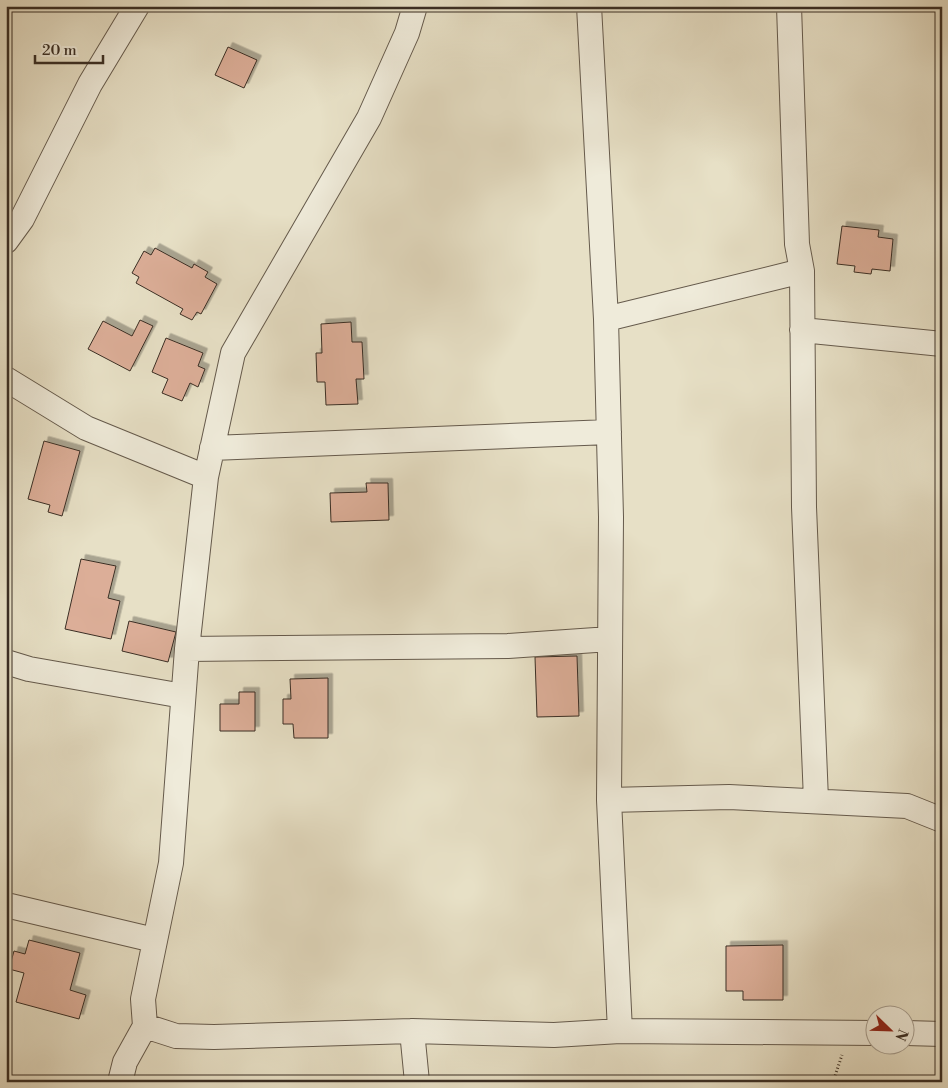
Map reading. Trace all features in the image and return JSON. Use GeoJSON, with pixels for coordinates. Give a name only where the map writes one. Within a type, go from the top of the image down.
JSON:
{"type":"FeatureCollection","features":[{"type":"Feature","properties":{"kind":"street"},"geometry":{"type":"LineString","coordinates":[[6,241],[22,219],[90,84],[136,6]]}},
{"type":"Feature","properties":{"kind":"street"},"geometry":{"type":"LineString","coordinates":[[120,1082],[125,1062],[145,1026],[143,999],[171,863],[186,649],[206,477],[233,354],[369,118],[407,33],[415,6]]}},
{"type":"Feature","properties":{"kind":"street"},"geometry":{"type":"LineString","coordinates":[[589,6],[606,319],[611,517],[609,800],[620,1031]]}},
{"type":"Feature","properties":{"kind":"street"},"geometry":{"type":"LineString","coordinates":[[789,6],[798,244],[802,271],[804,507],[816,800]]}},
{"type":"Feature","properties":{"kind":"street"},"geometry":{"type":"LineString","coordinates":[[606,319],[802,271]]}},
{"type":"Feature","properties":{"kind":"street"},"geometry":{"type":"LineString","coordinates":[[802,330],[942,344]]}},
{"type":"Feature","properties":{"kind":"street"},"geometry":{"type":"LineString","coordinates":[[6,379],[86,428],[206,477]]}},
{"type":"Feature","properties":{"kind":"street"},"geometry":{"type":"LineString","coordinates":[[212,448],[609,432]]}},
{"type":"Feature","properties":{"kind":"street"},"geometry":{"type":"LineString","coordinates":[[186,649],[508,646],[610,638]]}},
{"type":"Feature","properties":{"kind":"street"},"geometry":{"type":"LineString","coordinates":[[6,662],[29,669],[183,696]]}},
{"type":"Feature","properties":{"kind":"street"},"geometry":{"type":"LineString","coordinates":[[609,800],[729,797],[816,800],[907,806],[942,820]]}},
{"type":"Feature","properties":{"kind":"street"},"geometry":{"type":"LineString","coordinates":[[6,905],[154,940]]}},
{"type":"Feature","properties":{"kind":"street"},"geometry":{"type":"LineString","coordinates":[[145,1026],[176,1036],[214,1038],[412,1031],[554,1035],[620,1031],[866,1033]]}},
{"type":"Feature","properties":{"kind":"street"},"geometry":{"type":"LineString","coordinates":[[412,1031],[417,1082]]}},
{"type":"Feature","properties":{"kind":"street"},"geometry":{"type":"LineString","coordinates":[[916,1033],[942,1034]]}},
{"type":"Feature","properties":{"kind":"building"},"geometry":{"type":"Polygon","coordinates":[[[228,47],[257,60],[244,88],[215,75],[228,47]]]}},
{"type":"Feature","properties":{"kind":"building"},"geometry":{"type":"Polygon","coordinates":[[[842,226],[879,230],[878,237],[893,239],[890,271],[872,269],[871,274],[854,272],[855,266],[837,264],[842,226]]]}},
{"type":"Feature","properties":{"kind":"building"},"geometry":{"type":"Polygon","coordinates":[[[155,248],[192,268],[194,264],[208,272],[205,277],[217,284],[201,314],[197,312],[192,320],[180,314],[183,309],[136,283],[139,277],[132,273],[144,251],[151,255],[155,248]]]}},
{"type":"Feature","properties":{"kind":"building"},"geometry":{"type":"Polygon","coordinates":[[[140,320],[153,326],[130,371],[88,349],[103,321],[132,336],[140,320]]]}},
{"type":"Feature","properties":{"kind":"building"},"geometry":{"type":"Polygon","coordinates":[[[351,322],[352,342],[362,342],[364,379],[356,379],[358,404],[326,405],[325,382],[317,382],[316,353],[322,353],[321,324],[351,322]]]}},
{"type":"Feature","properties":{"kind":"building"},"geometry":{"type":"Polygon","coordinates":[[[166,338],[203,353],[198,366],[205,369],[198,387],[190,383],[182,401],[162,393],[168,379],[152,372],[166,338]]]}},
{"type":"Feature","properties":{"kind":"building"},"geometry":{"type":"Polygon","coordinates":[[[44,441],[80,451],[62,516],[48,512],[50,505],[28,499],[44,441]]]}},
{"type":"Feature","properties":{"kind":"building"},"geometry":{"type":"Polygon","coordinates":[[[366,483],[388,483],[389,520],[331,522],[330,493],[367,492],[366,483]]]}},
{"type":"Feature","properties":{"kind":"building"},"geometry":{"type":"Polygon","coordinates":[[[81,559],[116,566],[108,598],[120,601],[111,639],[65,629],[81,559]]]}},
{"type":"Feature","properties":{"kind":"building"},"geometry":{"type":"Polygon","coordinates":[[[129,621],[176,632],[168,662],[122,651],[129,621]]]}},
{"type":"Feature","properties":{"kind":"building"},"geometry":{"type":"Polygon","coordinates":[[[577,656],[579,716],[537,717],[535,657],[577,656]]]}},
{"type":"Feature","properties":{"kind":"building"},"geometry":{"type":"Polygon","coordinates":[[[328,678],[328,738],[294,738],[293,724],[283,724],[283,699],[291,699],[290,679],[328,678]]]}},
{"type":"Feature","properties":{"kind":"building"},"geometry":{"type":"Polygon","coordinates":[[[239,692],[255,692],[255,731],[220,731],[220,704],[239,704],[239,692]]]}},
{"type":"Feature","properties":{"kind":"building"},"geometry":{"type":"Polygon","coordinates":[[[29,940],[80,953],[70,990],[86,995],[79,1019],[16,1002],[24,973],[9,969],[14,951],[25,954],[29,940]]]}},
{"type":"Feature","properties":{"kind":"building"},"geometry":{"type":"Polygon","coordinates":[[[783,945],[783,1000],[743,1000],[743,991],[726,991],[726,946],[783,945]]]}}]}
